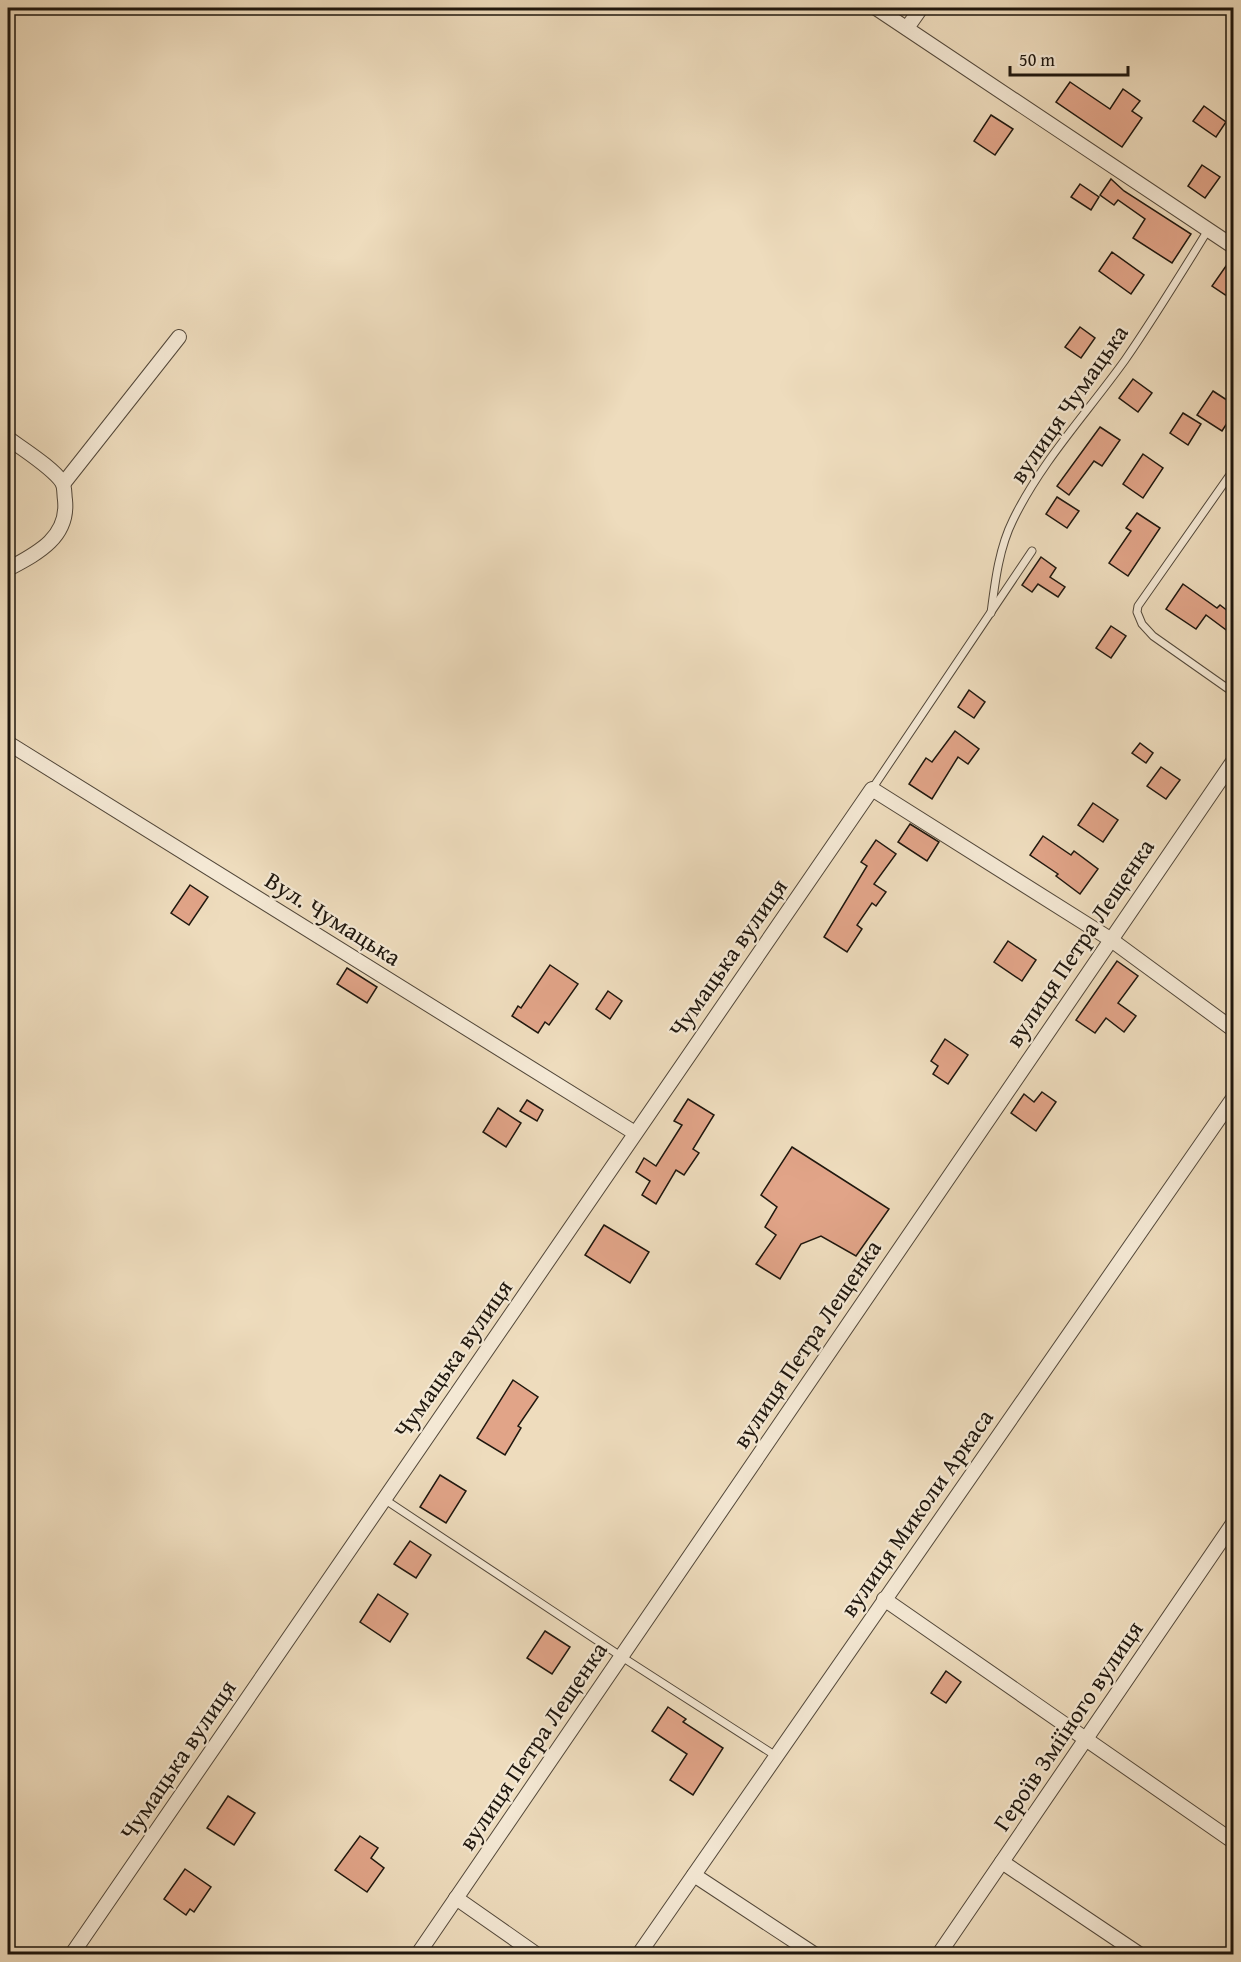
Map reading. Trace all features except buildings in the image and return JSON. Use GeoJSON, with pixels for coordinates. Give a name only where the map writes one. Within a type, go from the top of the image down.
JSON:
{"type":"FeatureCollection","features":[{"type":"Feature","properties":{"kind":"street"},"geometry":{"type":"LineString","coordinates":[[876,8],[1233,247]]}},
{"type":"Feature","properties":{"kind":"street"},"geometry":{"type":"LineString","coordinates":[[907,28],[921,8]]}},
{"type":"Feature","properties":{"kind":"street"},"geometry":{"type":"LineString","coordinates":[[63,484],[179,337]]}},
{"type":"Feature","properties":{"kind":"street"},"geometry":{"type":"LineString","coordinates":[[8,438],[54,473],[63,484],[66,511],[61,526],[49,545],[8,569]]}},
{"type":"Feature","properties":{"kind":"street","name":"Вул. Чумацька"},"geometry":{"type":"LineString","coordinates":[[8,743],[634,1133]]}},
{"type":"Feature","properties":{"kind":"street","name":"вулиця Петра Лещенка"},"geometry":{"type":"LineString","coordinates":[[418,1954],[1233,760]]}},
{"type":"Feature","properties":{"kind":"street"},"geometry":{"type":"LineString","coordinates":[[872,789],[1110,939],[1233,1030]]}},
{"type":"Feature","properties":{"kind":"street","name":"Чумацька вулиця"},"geometry":{"type":"LineString","coordinates":[[72,1954],[872,789]]}},
{"type":"Feature","properties":{"kind":"street","name":"вулиця Миколи Аркаса"},"geometry":{"type":"LineString","coordinates":[[639,1954],[1233,1097]]}},
{"type":"Feature","properties":{"kind":"street","name":"Героїв Зміїного вулиця"},"geometry":{"type":"LineString","coordinates":[[939,1954],[1233,1522]]}},
{"type":"Feature","properties":{"kind":"street"},"geometry":{"type":"LineString","coordinates":[[884,1599],[1233,1842]]}},
{"type":"Feature","properties":{"kind":"street"},"geometry":{"type":"LineString","coordinates":[[1002,1862],[1139,1954]]}},
{"type":"Feature","properties":{"kind":"street"},"geometry":{"type":"LineString","coordinates":[[694,1875],[814,1954]]}},
{"type":"Feature","properties":{"kind":"street"},"geometry":{"type":"LineString","coordinates":[[456,1898],[536,1954]]}},
{"type":"Feature","properties":{"kind":"lane","name":"вулиця Чумацька"},"geometry":{"type":"LineString","coordinates":[[991,613],[997,568],[1012,522],[1037,479],[1124,360],[1208,230]]}},
{"type":"Feature","properties":{"kind":"lane"},"geometry":{"type":"LineString","coordinates":[[1233,469],[1152,584],[1138,606],[1137,612],[1142,624],[1153,636],[1233,693]]}},
{"type":"Feature","properties":{"kind":"lane"},"geometry":{"type":"LineString","coordinates":[[872,789],[1032,551]]}},
{"type":"Feature","properties":{"kind":"lane"},"geometry":{"type":"LineString","coordinates":[[384,1499],[776,1756]]}}]}
